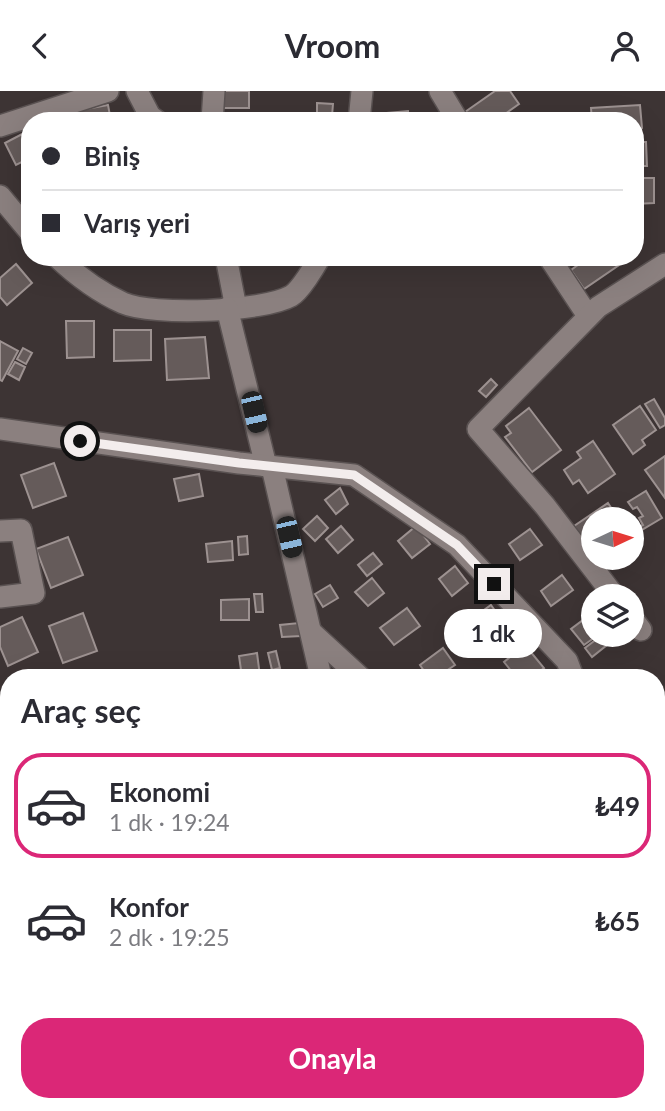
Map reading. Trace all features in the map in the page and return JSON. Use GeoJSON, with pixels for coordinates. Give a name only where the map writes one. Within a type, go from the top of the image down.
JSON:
{"type":"FeatureCollection","features":[{"type":"Feature","properties":{"kind":"street"},"geometry":{"type":"LineString","coordinates":[[41,112],[108,91]]}},
{"type":"Feature","properties":{"kind":"street"},"geometry":{"type":"LineString","coordinates":[[137,91],[148,112]]}},
{"type":"Feature","properties":{"kind":"street"},"geometry":{"type":"LineString","coordinates":[[213,112],[214,91]]}},
{"type":"Feature","properties":{"kind":"street"},"geometry":{"type":"LineString","coordinates":[[360,112],[362,91]]}},
{"type":"Feature","properties":{"kind":"street"},"geometry":{"type":"LineString","coordinates":[[440,91],[453,112]]}},
{"type":"Feature","properties":{"kind":"street"},"geometry":{"type":"LineString","coordinates":[[0,125],[21,118]]}},
{"type":"Feature","properties":{"kind":"street"},"geometry":{"type":"LineString","coordinates":[[0,196],[21,221]]}},
{"type":"Feature","properties":{"kind":"street"},"geometry":{"type":"LineString","coordinates":[[605,584],[545,506],[478,429],[597,307],[665,264]]}},
{"type":"Feature","properties":{"kind":"street"},"geometry":{"type":"LineString","coordinates":[[67,266],[124,303],[182,311],[248,307],[293,295],[314,266]]}},
{"type":"Feature","properties":{"kind":"street"},"geometry":{"type":"LineString","coordinates":[[227,266],[231,308],[319,669]]}},
{"type":"Feature","properties":{"kind":"street"},"geometry":{"type":"LineString","coordinates":[[555,266],[589,316]]}},
{"type":"Feature","properties":{"kind":"street"},"geometry":{"type":"LineString","coordinates":[[0,429],[354,475],[457,545],[567,661],[570,669]]}},
{"type":"Feature","properties":{"kind":"street"},"geometry":{"type":"LineString","coordinates":[[0,531],[21,530],[34,593],[0,597]]}},
{"type":"Feature","properties":{"kind":"street"},"geometry":{"type":"LineString","coordinates":[[311,632],[351,669]]}},
{"type":"Feature","properties":{"kind":"building"},"geometry":{"type":"Polygon","coordinates":[[[218,91],[249,91],[249,108],[218,108],[218,91]]]}},
{"type":"Feature","properties":{"kind":"building"},"geometry":{"type":"Polygon","coordinates":[[[495,91],[510,91],[519,104],[508,112],[465,112],[495,91]]]}},
{"type":"Feature","properties":{"kind":"building"},"geometry":{"type":"Polygon","coordinates":[[[317,103],[333,104],[332,112],[317,112],[317,103]]]}},
{"type":"Feature","properties":{"kind":"building"},"geometry":{"type":"Polygon","coordinates":[[[108,105],[109,112],[75,112],[108,105]]]}},
{"type":"Feature","properties":{"kind":"building"},"geometry":{"type":"Polygon","coordinates":[[[640,105],[641,112],[591,112],[591,108],[640,105]]]}},
{"type":"Feature","properties":{"kind":"building"},"geometry":{"type":"Polygon","coordinates":[[[21,135],[21,162],[16,165],[5,143],[21,135]]]}},
{"type":"Feature","properties":{"kind":"building"},"geometry":{"type":"Polygon","coordinates":[[[644,142],[646,142],[647,166],[644,166],[644,142]]]}},
{"type":"Feature","properties":{"kind":"building"},"geometry":{"type":"Polygon","coordinates":[[[644,178],[654,178],[654,203],[644,204],[644,178]]]}},
{"type":"Feature","properties":{"kind":"building"},"geometry":{"type":"Polygon","coordinates":[[[16,264],[32,283],[7,305],[0,297],[0,278],[16,264]]]}},
{"type":"Feature","properties":{"kind":"building"},"geometry":{"type":"Polygon","coordinates":[[[577,266],[618,266],[584,289],[571,270],[577,266]]]}},
{"type":"Feature","properties":{"kind":"building"},"geometry":{"type":"Polygon","coordinates":[[[66,321],[94,321],[94,357],[67,358],[66,321]]]}},
{"type":"Feature","properties":{"kind":"building"},"geometry":{"type":"Polygon","coordinates":[[[114,330],[151,330],[151,360],[114,361],[114,330]]]}},
{"type":"Feature","properties":{"kind":"building"},"geometry":{"type":"Polygon","coordinates":[[[205,337],[209,378],[167,380],[165,339],[205,337]]]}},
{"type":"Feature","properties":{"kind":"building"},"geometry":{"type":"Polygon","coordinates":[[[0,341],[18,351],[2,381],[0,380],[0,341]]]}},
{"type":"Feature","properties":{"kind":"building"},"geometry":{"type":"Polygon","coordinates":[[[23,348],[32,353],[26,364],[17,359],[23,348]]]}},
{"type":"Feature","properties":{"kind":"building"},"geometry":{"type":"Polygon","coordinates":[[[15,362],[25,367],[19,380],[8,374],[15,362]]]}},
{"type":"Feature","properties":{"kind":"building"},"geometry":{"type":"Polygon","coordinates":[[[491,379],[497,385],[486,397],[479,391],[491,379]]]}},
{"type":"Feature","properties":{"kind":"building"},"geometry":{"type":"Polygon","coordinates":[[[654,399],[665,418],[665,425],[660,428],[645,404],[654,399]]]}},
{"type":"Feature","properties":{"kind":"building"},"geometry":{"type":"Polygon","coordinates":[[[640,406],[656,430],[642,440],[645,445],[633,454],[613,425],[640,406]]]}},
{"type":"Feature","properties":{"kind":"building"},"geometry":{"type":"Polygon","coordinates":[[[529,408],[561,450],[532,472],[505,437],[511,433],[506,426],[529,408]]]}},
{"type":"Feature","properties":{"kind":"building"},"geometry":{"type":"Polygon","coordinates":[[[593,441],[615,474],[588,493],[579,480],[573,484],[564,470],[581,458],[577,452],[593,441]]]}},
{"type":"Feature","properties":{"kind":"building"},"geometry":{"type":"Polygon","coordinates":[[[665,456],[665,498],[645,470],[665,456]]]}},
{"type":"Feature","properties":{"kind":"building"},"geometry":{"type":"Polygon","coordinates":[[[54,463],[66,496],[33,508],[21,475],[54,463]]]}},
{"type":"Feature","properties":{"kind":"building"},"geometry":{"type":"Polygon","coordinates":[[[199,474],[203,496],[179,501],[174,479],[199,474]]]}},
{"type":"Feature","properties":{"kind":"building"},"geometry":{"type":"Polygon","coordinates":[[[340,488],[348,504],[336,514],[325,500],[340,488]]]}},
{"type":"Feature","properties":{"kind":"building"},"geometry":{"type":"Polygon","coordinates":[[[646,491],[662,518],[644,529],[644,507],[632,507],[628,502],[646,491]]]}},
{"type":"Feature","properties":{"kind":"building"},"geometry":{"type":"Polygon","coordinates":[[[317,516],[328,528],[315,541],[303,529],[317,516]]]}},
{"type":"Feature","properties":{"kind":"building"},"geometry":{"type":"Polygon","coordinates":[[[581,521],[581,537],[574,526],[581,521]]]}},
{"type":"Feature","properties":{"kind":"building"},"geometry":{"type":"Polygon","coordinates":[[[341,526],[353,540],[338,553],[326,539],[341,526]]]}},
{"type":"Feature","properties":{"kind":"building"},"geometry":{"type":"Polygon","coordinates":[[[416,526],[430,544],[412,558],[398,541],[416,526]]]}},
{"type":"Feature","properties":{"kind":"building"},"geometry":{"type":"Polygon","coordinates":[[[530,529],[542,545],[520,560],[509,544],[530,529]]]}},
{"type":"Feature","properties":{"kind":"building"},"geometry":{"type":"Polygon","coordinates":[[[247,536],[248,554],[239,555],[238,537],[247,536]]]}},
{"type":"Feature","properties":{"kind":"building"},"geometry":{"type":"Polygon","coordinates":[[[68,537],[83,575],[51,588],[36,549],[68,537]]]}},
{"type":"Feature","properties":{"kind":"building"},"geometry":{"type":"Polygon","coordinates":[[[232,541],[233,560],[208,562],[206,544],[232,541]]]}},
{"type":"Feature","properties":{"kind":"building"},"geometry":{"type":"Polygon","coordinates":[[[373,553],[382,564],[367,576],[358,565],[373,553]]]}},
{"type":"Feature","properties":{"kind":"building"},"geometry":{"type":"Polygon","coordinates":[[[455,566],[468,583],[452,596],[439,579],[455,566]]]}},
{"type":"Feature","properties":{"kind":"building"},"geometry":{"type":"Polygon","coordinates":[[[562,575],[573,590],[551,606],[541,591],[562,575]]]}},
{"type":"Feature","properties":{"kind":"building"},"geometry":{"type":"Polygon","coordinates":[[[372,578],[384,593],[368,606],[355,592],[372,578]]]}},
{"type":"Feature","properties":{"kind":"building"},"geometry":{"type":"Polygon","coordinates":[[[330,585],[338,598],[323,607],[315,594],[330,585]]]}},
{"type":"Feature","properties":{"kind":"building"},"geometry":{"type":"Polygon","coordinates":[[[254,594],[262,594],[263,612],[256,612],[254,594]]]}},
{"type":"Feature","properties":{"kind":"building"},"geometry":{"type":"Polygon","coordinates":[[[249,599],[249,620],[221,620],[221,600],[249,599]]]}},
{"type":"Feature","properties":{"kind":"building"},"geometry":{"type":"Polygon","coordinates":[[[491,605],[503,622],[486,635],[473,618],[491,605]]]}},
{"type":"Feature","properties":{"kind":"building"},"geometry":{"type":"Polygon","coordinates":[[[407,608],[420,626],[394,645],[380,628],[407,608]]]}},
{"type":"Feature","properties":{"kind":"building"},"geometry":{"type":"Polygon","coordinates":[[[83,613],[97,651],[63,663],[49,626],[83,613]]]}},
{"type":"Feature","properties":{"kind":"building"},"geometry":{"type":"Polygon","coordinates":[[[22,617],[38,652],[8,666],[0,647],[0,627],[22,617]]]}},
{"type":"Feature","properties":{"kind":"building"},"geometry":{"type":"Polygon","coordinates":[[[581,622],[581,641],[571,629],[581,622]]]}},
{"type":"Feature","properties":{"kind":"building"},"geometry":{"type":"Polygon","coordinates":[[[299,623],[301,636],[282,637],[280,625],[299,623]]]}},
{"type":"Feature","properties":{"kind":"building"},"geometry":{"type":"Polygon","coordinates":[[[525,645],[544,668],[510,669],[504,662],[525,645]]]}},
{"type":"Feature","properties":{"kind":"building"},"geometry":{"type":"Polygon","coordinates":[[[586,647],[604,647],[592,657],[586,647]]]}},
{"type":"Feature","properties":{"kind":"building"},"geometry":{"type":"Polygon","coordinates":[[[443,648],[455,665],[449,669],[423,669],[420,665],[443,648]]]}},
{"type":"Feature","properties":{"kind":"building"},"geometry":{"type":"Polygon","coordinates":[[[276,651],[280,668],[272,669],[268,653],[276,651]]]}},
{"type":"Feature","properties":{"kind":"building"},"geometry":{"type":"Polygon","coordinates":[[[257,653],[259,669],[241,669],[239,656],[257,653]]]}},
{"type":"Feature","properties":{"kind":"route"},"geometry":{"type":"LineString","coordinates":[[80,441],[239,463],[354,475],[457,545],[494,584]]}}]}
